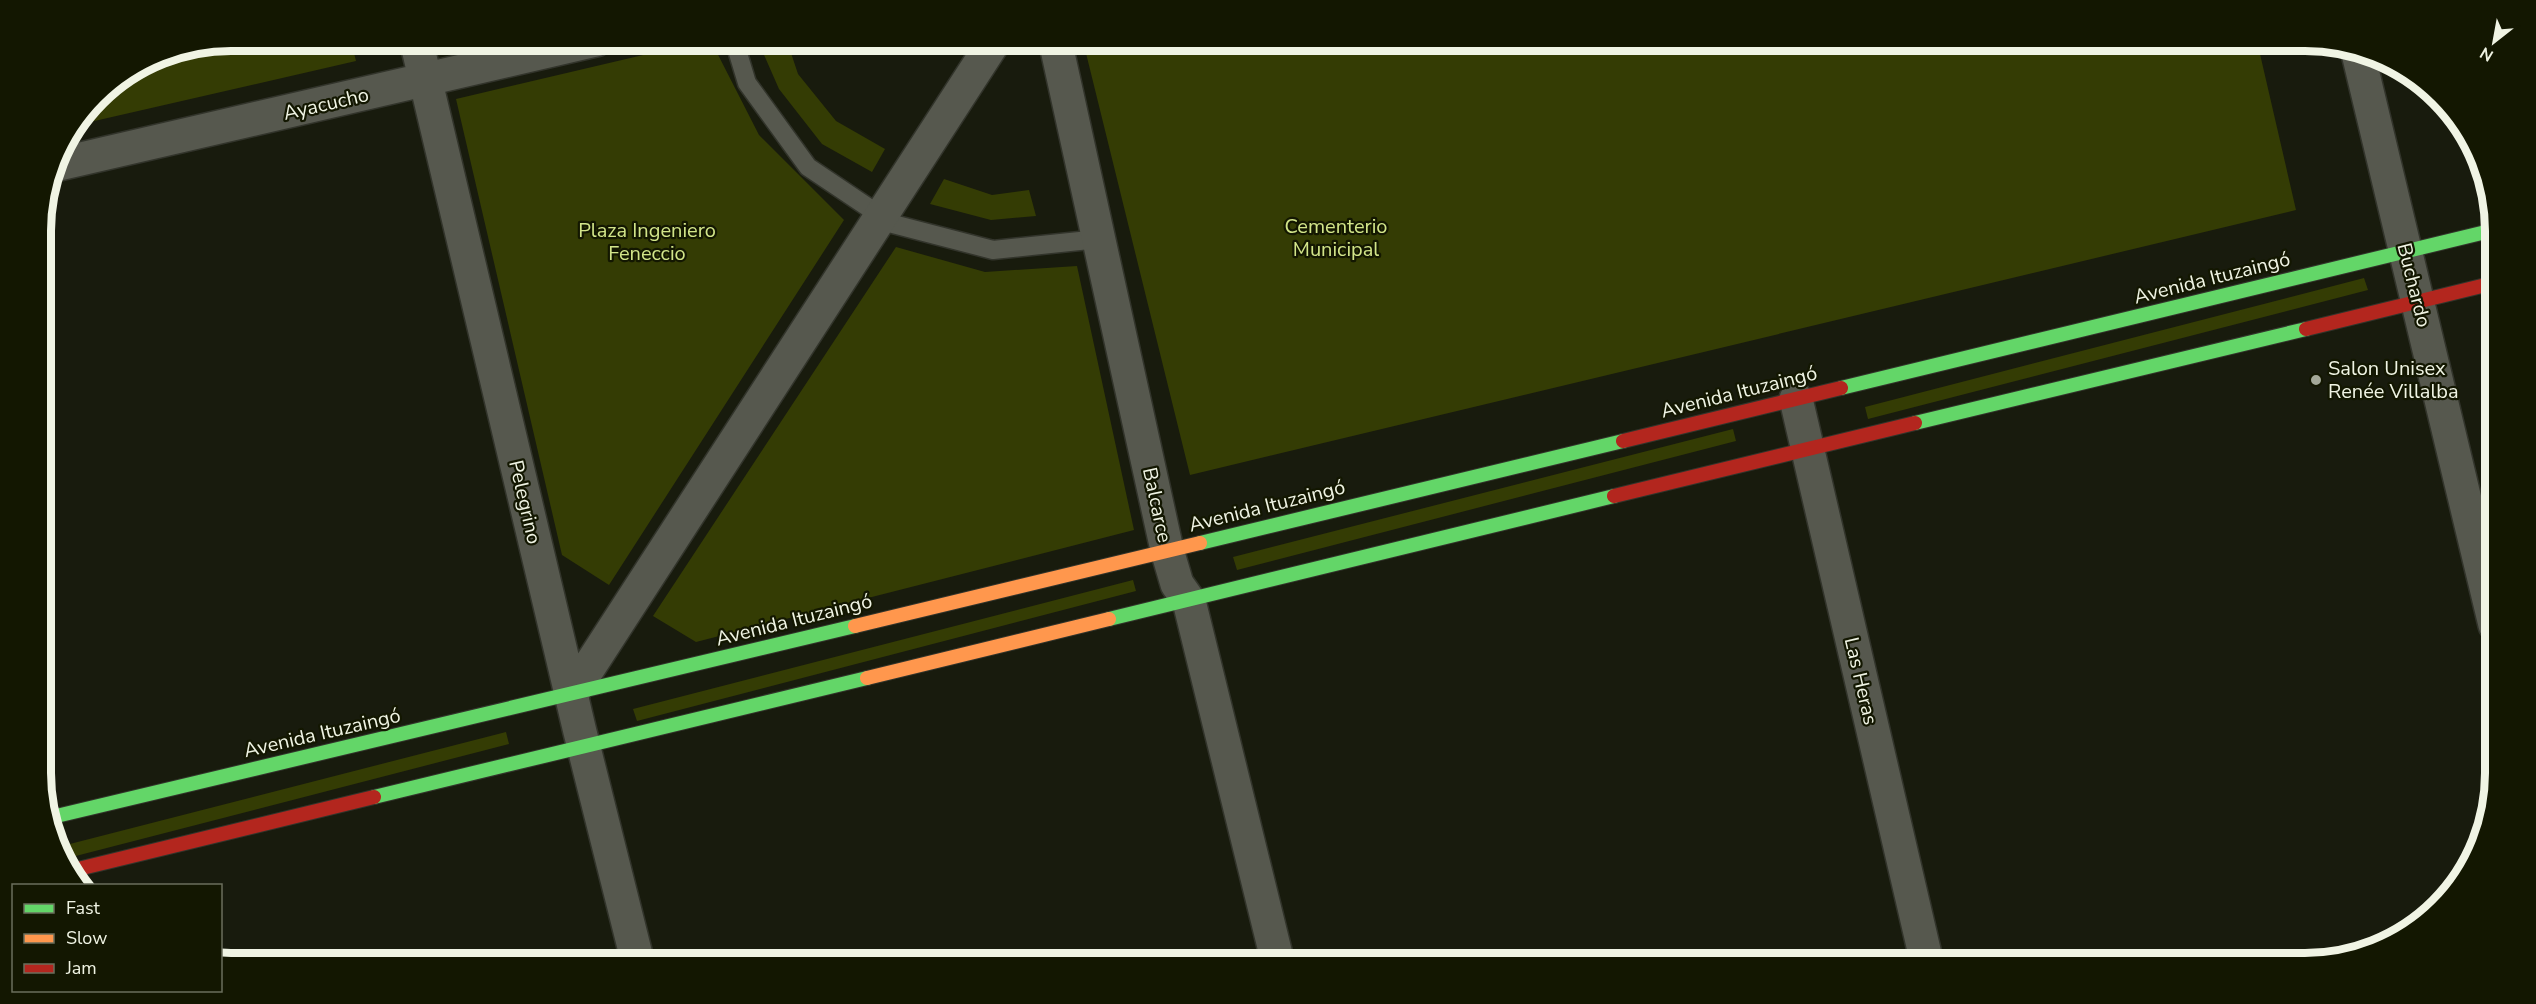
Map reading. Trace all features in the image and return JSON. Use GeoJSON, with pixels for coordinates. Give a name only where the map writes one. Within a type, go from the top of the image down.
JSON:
{"type":"FeatureCollection","features":[{"type":"Feature","properties":{"kind":"main road","name":"Avenida Ituzaingó"},"geometry":{"type":"LineString","coordinates":[[79,869],[1807,450],[2412,277],[2485,235]]}},
{"type":"Feature","properties":{"kind":"main road","name":"Avenida Ituzaingó"},"geometry":{"type":"LineString","coordinates":[[56,816],[1796,399],[2412,277],[2485,282]]}},
{"type":"Feature","properties":{"kind":"street","name":"Pelegrino"},"geometry":{"type":"LineString","coordinates":[[418,51],[571,694],[635,953]]}},
{"type":"Feature","properties":{"kind":"street","name":"Ayacucho"},"geometry":{"type":"LineString","coordinates":[[65,163],[425,82],[551,51]]}},
{"type":"Feature","properties":{"kind":"street"},"geometry":{"type":"LineString","coordinates":[[571,694],[988,51]]}},
{"type":"Feature","properties":{"kind":"street","name":"Balcarce"},"geometry":{"type":"LineString","coordinates":[[1057,51],[1167,550],[1177,584],[1190,601],[1276,953]]}},
{"type":"Feature","properties":{"kind":"street","name":"Buchardo"},"geometry":{"type":"LineString","coordinates":[[2360,60],[2485,583]]}},
{"type":"Feature","properties":{"kind":"street","name":"Las Heras"},"geometry":{"type":"LineString","coordinates":[[1796,399],[1925,953]]}},
{"type":"Feature","properties":{"kind":"lane"},"geometry":{"type":"LineString","coordinates":[[737,51],[747,84],[807,167],[893,224],[993,250],[1099,238]]}},
{"type":"Feature","properties":{"kind":"green space"},"geometry":{"type":"Polygon","coordinates":[[[231,51],[354,51],[356,61],[88,123],[112,96],[131,81],[162,65],[196,54],[231,51]]]}},
{"type":"Feature","properties":{"kind":"green space","name":"Plaza Ingeniero Feneccio"},"geometry":{"type":"Polygon","coordinates":[[[660,51],[716,51],[759,135],[844,220],[609,585],[562,555],[456,99],[660,51]]]}},
{"type":"Feature","properties":{"kind":"green space"},"geometry":{"type":"Polygon","coordinates":[[[762,51],[790,51],[798,74],[836,121],[885,149],[872,172],[822,144],[779,89],[762,51]]]}},
{"type":"Feature","properties":{"kind":"green space","name":"Cementerio Municipal"},"geometry":{"type":"Polygon","coordinates":[[[1085,51],[2259,51],[2296,210],[1190,475],[1085,51]]]}},
{"type":"Feature","properties":{"kind":"green space"},"geometry":{"type":"Polygon","coordinates":[[[944,179],[992,195],[1029,190],[1036,216],[991,220],[930,204],[944,179]]]}},
{"type":"Feature","properties":{"kind":"green space"},"geometry":{"type":"Polygon","coordinates":[[[896,247],[985,272],[1077,266],[1134,530],[696,642],[653,616],[896,247]]]}},
{"type":"Feature","properties":{"kind":"green space"},"geometry":{"type":"Polygon","coordinates":[[[2364,278],[2368,290],[1868,419],[1865,407],[2364,278]]]}},
{"type":"Feature","properties":{"kind":"green space"},"geometry":{"type":"Polygon","coordinates":[[[1733,429],[1736,441],[1237,570],[1233,557],[1733,429]]]}},
{"type":"Feature","properties":{"kind":"green space"},"geometry":{"type":"Polygon","coordinates":[[[1133,580],[1136,591],[637,721],[633,709],[1133,580]]]}},
{"type":"Feature","properties":{"kind":"green space"},"geometry":{"type":"Polygon","coordinates":[[[506,732],[509,744],[73,857],[67,845],[506,732]]]}},
{"type":"Feature","properties":{"kind":"traffic: fast"},"geometry":{"type":"LineString","coordinates":[[1841,388],[2485,232]]}},
{"type":"Feature","properties":{"kind":"traffic: fast"},"geometry":{"type":"LineString","coordinates":[[1915,423],[2306,329]]}},
{"type":"Feature","properties":{"kind":"traffic: fast"},"geometry":{"type":"LineString","coordinates":[[1200,543],[1623,441]]}},
{"type":"Feature","properties":{"kind":"traffic: fast"},"geometry":{"type":"LineString","coordinates":[[1109,619],[1614,496]]}},
{"type":"Feature","properties":{"kind":"traffic: fast"},"geometry":{"type":"LineString","coordinates":[[56,816],[855,626]]}},
{"type":"Feature","properties":{"kind":"traffic: fast"},"geometry":{"type":"LineString","coordinates":[[374,797],[867,678]]}},
{"type":"Feature","properties":{"kind":"traffic: slow"},"geometry":{"type":"LineString","coordinates":[[855,626],[1200,543]]}},
{"type":"Feature","properties":{"kind":"traffic: slow"},"geometry":{"type":"LineString","coordinates":[[867,678],[1109,619]]}},
{"type":"Feature","properties":{"kind":"traffic: jam"},"geometry":{"type":"LineString","coordinates":[[2306,329],[2485,285]]}},
{"type":"Feature","properties":{"kind":"traffic: jam"},"geometry":{"type":"LineString","coordinates":[[1623,441],[1841,388]]}},
{"type":"Feature","properties":{"kind":"traffic: jam"},"geometry":{"type":"LineString","coordinates":[[1614,496],[1915,423]]}},
{"type":"Feature","properties":{"kind":"traffic: jam"},"geometry":{"type":"LineString","coordinates":[[79,869],[374,797]]}},
{"type":"Feature","properties":{"kind":"place","name":"Salon Unisex Renée Villalba"},"geometry":{"type":"Point","coordinates":[2316,380]}}]}
